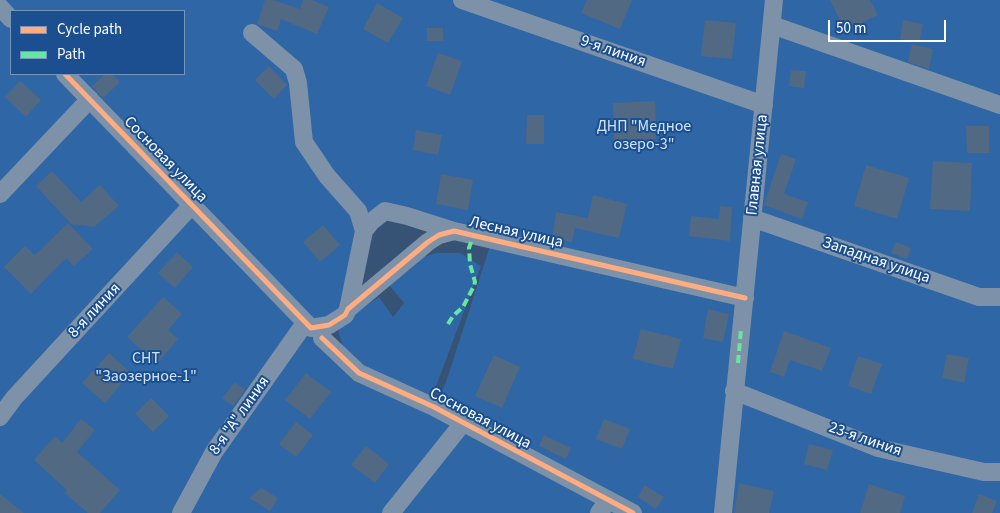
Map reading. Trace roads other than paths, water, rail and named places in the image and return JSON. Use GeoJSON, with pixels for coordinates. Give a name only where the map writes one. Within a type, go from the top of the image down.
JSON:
{"type":"FeatureCollection","features":[{"type":"Feature","properties":{"kind":"street","name":"9-я линия"},"geometry":{"type":"LineString","coordinates":[[462,0],[764,105]]}},
{"type":"Feature","properties":{"kind":"street","name":"Главная улица"},"geometry":{"type":"LineString","coordinates":[[723,513],[774,0]]}},
{"type":"Feature","properties":{"kind":"street"},"geometry":{"type":"LineString","coordinates":[[0,7],[10,18]]}},
{"type":"Feature","properties":{"kind":"street"},"geometry":{"type":"LineString","coordinates":[[772,25],[1000,105]]}},
{"type":"Feature","properties":{"kind":"street"},"geometry":{"type":"LineString","coordinates":[[252,33],[294,69],[298,84],[304,142],[327,176],[358,211],[364,231],[348,309]]}},
{"type":"Feature","properties":{"kind":"street","name":"Сосновая улица"},"geometry":{"type":"LineString","coordinates":[[66,75],[312,330],[359,373],[434,407],[603,507],[634,513]]}},
{"type":"Feature","properties":{"kind":"street"},"geometry":{"type":"LineString","coordinates":[[0,194],[90,99]]}},
{"type":"Feature","properties":{"kind":"street","name":"8-я линия"},"geometry":{"type":"LineString","coordinates":[[0,416],[14,398],[191,206]]}},
{"type":"Feature","properties":{"kind":"street","name":"Лесная улица"},"geometry":{"type":"LineString","coordinates":[[364,231],[371,222],[385,211],[454,231],[745,298]]}},
{"type":"Feature","properties":{"kind":"street","name":"Западная улица"},"geometry":{"type":"LineString","coordinates":[[752,218],[979,297],[1000,297]]}},
{"type":"Feature","properties":{"kind":"street","name":"Лесная улица"},"geometry":{"type":"LineString","coordinates":[[312,330],[329,324],[345,315],[348,309],[428,242],[439,235],[454,231]]}},
{"type":"Feature","properties":{"kind":"street","name":"8-я \"А\" линия"},"geometry":{"type":"LineString","coordinates":[[181,513],[214,452],[312,330]]}},
{"type":"Feature","properties":{"kind":"street","name":"23-я линия"},"geometry":{"type":"LineString","coordinates":[[734,391],[878,448],[984,472],[1000,472]]}},
{"type":"Feature","properties":{"kind":"street"},"geometry":{"type":"LineString","coordinates":[[391,513],[463,423]]}},
{"type":"Feature","properties":{"kind":"park label","name":"ДНП \"Медное озеро-3\""},"geometry":{"type":"Point","coordinates":[644,136]}},
{"type":"Feature","properties":{"kind":"park label","name":"СНТ \"Заозерное-1\""},"geometry":{"type":"Point","coordinates":[146,368]}}]}
